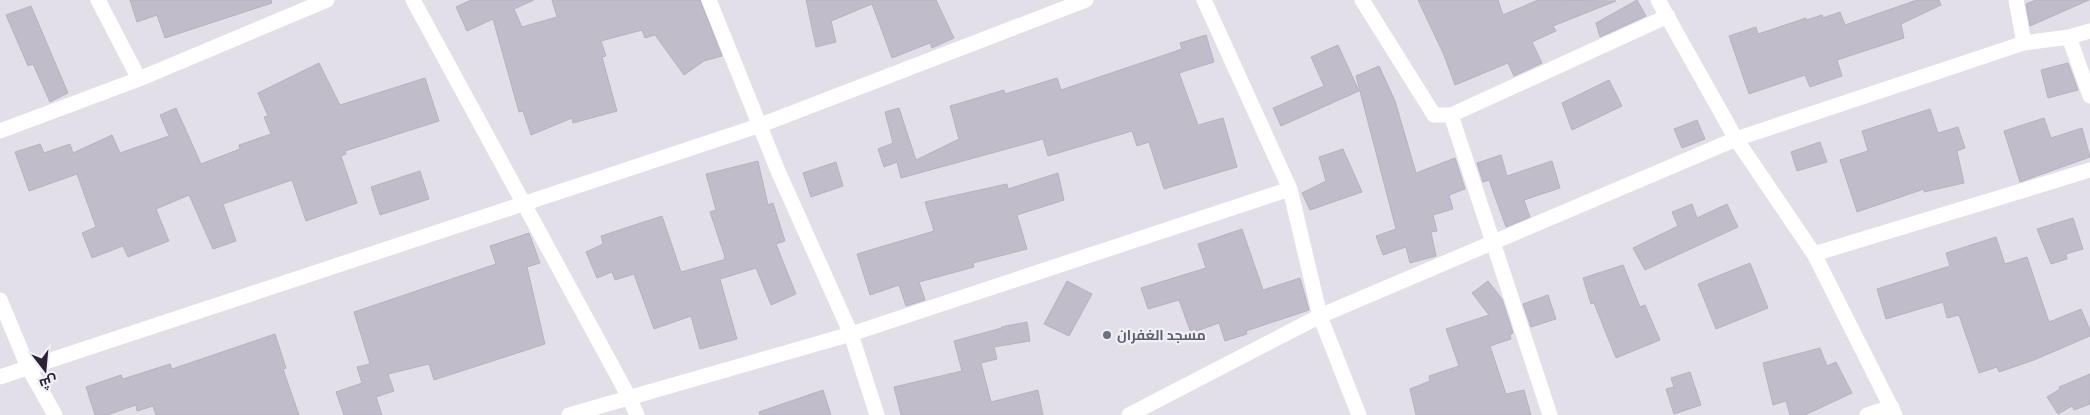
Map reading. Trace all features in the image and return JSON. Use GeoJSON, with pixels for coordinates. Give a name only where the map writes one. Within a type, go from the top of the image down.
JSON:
{"type":"FeatureCollection","features":[{"type":"Feature","properties":{"kind":"street"},"geometry":{"type":"LineString","coordinates":[[98,0],[139,79]]}},
{"type":"Feature","properties":{"kind":"street"},"geometry":{"type":"LineString","coordinates":[[0,130],[139,79],[327,0]]}},
{"type":"Feature","properties":{"kind":"street"},"geometry":{"type":"LineString","coordinates":[[413,0],[522,204],[630,397],[637,415]]}},
{"type":"Feature","properties":{"kind":"street"},"geometry":{"type":"LineString","coordinates":[[708,0],[761,125],[778,171],[851,334],[877,415]]}},
{"type":"Feature","properties":{"kind":"street"},"geometry":{"type":"LineString","coordinates":[[0,377],[761,125],[1061,5],[1086,0]]}},
{"type":"Feature","properties":{"kind":"street"},"geometry":{"type":"LineString","coordinates":[[1204,0],[1290,189],[1320,316],[1359,415]]}},
{"type":"Feature","properties":{"kind":"street"},"geometry":{"type":"LineString","coordinates":[[1362,0],[1434,115],[1451,115],[1668,16]]}},
{"type":"Feature","properties":{"kind":"street"},"geometry":{"type":"LineString","coordinates":[[1658,0],[1736,139],[1814,254],[1893,411],[1867,415]]}},
{"type":"Feature","properties":{"kind":"street"},"geometry":{"type":"LineString","coordinates":[[2016,0],[2024,43]]}},
{"type":"Feature","properties":{"kind":"street"},"geometry":{"type":"LineString","coordinates":[[1129,415],[1320,316],[1736,139],[2024,43],[2090,32]]}},
{"type":"Feature","properties":{"kind":"street"},"geometry":{"type":"LineString","coordinates":[[2069,37],[2090,96]]}},
{"type":"Feature","properties":{"kind":"street"},"geometry":{"type":"LineString","coordinates":[[1451,115],[1550,415]]}},
{"type":"Feature","properties":{"kind":"street"},"geometry":{"type":"LineString","coordinates":[[1814,254],[2090,170]]}},
{"type":"Feature","properties":{"kind":"street"},"geometry":{"type":"LineString","coordinates":[[568,415],[851,334],[1290,189]]}},
{"type":"Feature","properties":{"kind":"street"},"geometry":{"type":"LineString","coordinates":[[0,300],[28,367],[55,415]]}},
{"type":"Feature","properties":{"kind":"building"},"geometry":{"type":"Polygon","coordinates":[[[130,0],[271,0],[272,3],[165,38],[157,15],[137,22],[130,0]]]}},
{"type":"Feature","properties":{"kind":"building"},"geometry":{"type":"Polygon","coordinates":[[[471,0],[534,0],[514,9],[522,27],[557,17],[552,0],[700,0],[722,56],[704,61],[684,75],[655,35],[645,38],[642,30],[601,41],[606,56],[602,57],[617,111],[573,123],[572,118],[531,135],[523,111],[519,112],[493,19],[467,31],[456,7],[471,0]]]}},
{"type":"Feature","properties":{"kind":"building"},"geometry":{"type":"Polygon","coordinates":[[[806,0],[936,0],[954,38],[932,48],[930,43],[892,58],[872,4],[831,21],[836,42],[816,47],[806,0]]]}},
{"type":"Feature","properties":{"kind":"building"},"geometry":{"type":"Polygon","coordinates":[[[1418,0],[1498,0],[1503,15],[1538,0],[1616,1],[1553,26],[1556,31],[1532,42],[1542,63],[1514,76],[1508,63],[1455,85],[1444,55],[1418,0]]]}},
{"type":"Feature","properties":{"kind":"building"},"geometry":{"type":"Polygon","coordinates":[[[1637,0],[1646,16],[1600,37],[1596,23],[1637,0]]]}},
{"type":"Feature","properties":{"kind":"building"},"geometry":{"type":"Polygon","coordinates":[[[1917,0],[1939,0],[1941,5],[1901,24],[1904,38],[1837,60],[1842,76],[1810,87],[1805,75],[1749,94],[1729,36],[1756,27],[1758,34],[1806,18],[1807,20],[1822,15],[1823,18],[1840,12],[1845,25],[1917,0]]]}},
{"type":"Feature","properties":{"kind":"building"},"geometry":{"type":"Polygon","coordinates":[[[2036,0],[2089,0],[2030,26],[2026,4],[2036,0]]]}},
{"type":"Feature","properties":{"kind":"building"},"geometry":{"type":"Polygon","coordinates":[[[31,6],[68,93],[50,102],[33,64],[28,66],[6,15],[31,6]]]}},
{"type":"Feature","properties":{"kind":"building"},"geometry":{"type":"Polygon","coordinates":[[[1206,35],[1214,62],[1179,73],[1198,125],[1223,118],[1237,167],[1164,189],[1149,142],[1137,146],[1132,131],[1048,156],[1043,139],[901,178],[897,162],[884,167],[878,149],[893,143],[885,112],[899,108],[916,160],[959,139],[950,106],[1004,90],[1005,94],[1057,78],[1061,90],[1182,49],[1180,43],[1206,35]]]}},
{"type":"Feature","properties":{"kind":"building"},"geometry":{"type":"Polygon","coordinates":[[[1338,45],[1359,91],[1281,126],[1273,108],[1324,86],[1311,57],[1338,45]]]}},
{"type":"Feature","properties":{"kind":"building"},"geometry":{"type":"Polygon","coordinates":[[[319,63],[340,105],[425,78],[439,121],[345,151],[346,154],[341,156],[357,203],[306,221],[292,180],[223,204],[236,241],[213,249],[189,195],[156,209],[169,241],[128,257],[123,246],[92,258],[82,233],[96,227],[77,174],[29,191],[15,152],[40,144],[44,153],[70,144],[73,153],[112,135],[120,153],[169,136],[160,115],[176,108],[201,164],[240,149],[239,145],[271,134],[264,117],[268,116],[258,93],[319,63]]]}},
{"type":"Feature","properties":{"kind":"building"},"geometry":{"type":"Polygon","coordinates":[[[2068,63],[2078,90],[2048,98],[2041,70],[2068,63]]]}},
{"type":"Feature","properties":{"kind":"building"},"geometry":{"type":"Polygon","coordinates":[[[1379,66],[1395,101],[1416,173],[1455,158],[1465,189],[1449,195],[1453,209],[1433,215],[1437,231],[1431,232],[1436,256],[1410,263],[1406,247],[1383,255],[1376,236],[1396,229],[1356,76],[1379,66]]]}},
{"type":"Feature","properties":{"kind":"building"},"geometry":{"type":"Polygon","coordinates":[[[1609,80],[1622,106],[1572,130],[1562,103],[1609,80]]]}},
{"type":"Feature","properties":{"kind":"building"},"geometry":{"type":"Polygon","coordinates":[[[1930,109],[1938,133],[1958,127],[1965,148],[1957,151],[1964,183],[1924,192],[1924,189],[1857,212],[1840,160],[1868,151],[1862,131],[1930,109]]]}},
{"type":"Feature","properties":{"kind":"building"},"geometry":{"type":"Polygon","coordinates":[[[2044,118],[2051,138],[2082,128],[2090,157],[2020,182],[2004,131],[2044,118]]]}},
{"type":"Feature","properties":{"kind":"building"},"geometry":{"type":"Polygon","coordinates":[[[1697,120],[1705,139],[1682,148],[1674,129],[1697,120]]]}},
{"type":"Feature","properties":{"kind":"building"},"geometry":{"type":"Polygon","coordinates":[[[1820,142],[1827,162],[1797,171],[1791,152],[1820,142]]]}},
{"type":"Feature","properties":{"kind":"building"},"geometry":{"type":"Polygon","coordinates":[[[1343,149],[1362,192],[1310,210],[1302,193],[1326,181],[1319,157],[1343,149]]]}},
{"type":"Feature","properties":{"kind":"building"},"geometry":{"type":"Polygon","coordinates":[[[1501,155],[1507,176],[1552,161],[1560,188],[1524,200],[1530,217],[1506,227],[1489,180],[1483,182],[1477,163],[1501,155]]]}},
{"type":"Feature","properties":{"kind":"building"},"geometry":{"type":"Polygon","coordinates":[[[758,161],[768,205],[773,203],[785,241],[776,244],[796,294],[771,305],[756,268],[720,279],[737,339],[700,349],[691,316],[654,329],[634,274],[615,280],[612,272],[597,278],[586,252],[603,244],[601,236],[662,216],[681,272],[723,260],[725,257],[710,212],[716,210],[706,174],[758,161]]]}},
{"type":"Feature","properties":{"kind":"building"},"geometry":{"type":"Polygon","coordinates":[[[836,162],[843,186],[811,197],[803,173],[836,162]]]}},
{"type":"Feature","properties":{"kind":"building"},"geometry":{"type":"Polygon","coordinates":[[[420,171],[429,199],[380,215],[371,187],[420,171]]]}},
{"type":"Feature","properties":{"kind":"building"},"geometry":{"type":"Polygon","coordinates":[[[1058,173],[1064,200],[1017,215],[1027,249],[973,263],[974,267],[919,282],[925,300],[906,306],[899,285],[870,295],[857,254],[934,231],[925,202],[1007,184],[1008,189],[1058,173]]]}},
{"type":"Feature","properties":{"kind":"building"},"geometry":{"type":"Polygon","coordinates":[[[1692,204],[1697,218],[1727,204],[1738,227],[1645,270],[1633,248],[1678,226],[1672,212],[1692,204]]]}},
{"type":"Feature","properties":{"kind":"building"},"geometry":{"type":"Polygon","coordinates":[[[2073,218],[2083,249],[2066,254],[2067,259],[2051,264],[2037,229],[2073,218]]]}},
{"type":"Feature","properties":{"kind":"building"},"geometry":{"type":"Polygon","coordinates":[[[1242,229],[1263,290],[1300,278],[1309,310],[1246,331],[1247,334],[1225,341],[1219,323],[1191,333],[1179,300],[1148,309],[1141,288],[1206,268],[1198,244],[1242,229]]]}},
{"type":"Feature","properties":{"kind":"building"},"geometry":{"type":"Polygon","coordinates":[[[529,233],[540,263],[527,267],[545,344],[434,380],[429,364],[388,374],[394,391],[376,397],[382,415],[344,415],[336,392],[362,383],[357,367],[370,364],[354,312],[496,264],[490,246],[529,233]]]}},
{"type":"Feature","properties":{"kind":"building"},"geometry":{"type":"Polygon","coordinates":[[[1996,237],[2005,264],[2027,257],[2049,322],[2081,309],[2090,330],[2090,336],[2034,360],[1999,372],[1997,367],[1979,373],[1959,315],[1947,318],[1943,302],[1886,319],[1877,289],[1950,266],[1946,253],[1996,237]]]}},
{"type":"Feature","properties":{"kind":"building"},"geometry":{"type":"Polygon","coordinates":[[[1750,263],[1768,308],[1716,329],[1698,284],[1750,263]]]}},
{"type":"Feature","properties":{"kind":"building"},"geometry":{"type":"Polygon","coordinates":[[[1623,265],[1640,307],[1645,305],[1660,340],[1616,358],[1594,303],[1591,304],[1583,278],[1623,265]]]}},
{"type":"Feature","properties":{"kind":"building"},"geometry":{"type":"Polygon","coordinates":[[[1067,281],[1092,294],[1069,336],[1044,324],[1067,281]]]}},
{"type":"Feature","properties":{"kind":"building"},"geometry":{"type":"Polygon","coordinates":[[[1488,281],[1502,299],[1513,333],[1510,335],[1511,339],[1490,346],[1506,394],[1524,390],[1531,415],[1416,415],[1410,389],[1430,381],[1429,376],[1459,366],[1446,329],[1489,315],[1472,293],[1488,281]]]}},
{"type":"Feature","properties":{"kind":"building"},"geometry":{"type":"Polygon","coordinates":[[[1548,295],[1556,319],[1531,327],[1523,304],[1548,295]]]}},
{"type":"Feature","properties":{"kind":"building"},"geometry":{"type":"Polygon","coordinates":[[[1027,322],[1030,341],[994,347],[997,359],[981,363],[991,402],[1038,390],[1043,415],[901,415],[894,387],[962,371],[954,341],[1001,327],[1027,322]]]}},
{"type":"Feature","properties":{"kind":"building"},"geometry":{"type":"Polygon","coordinates":[[[275,334],[286,368],[283,369],[299,415],[156,415],[153,406],[137,411],[136,405],[107,415],[95,415],[86,387],[121,375],[123,379],[170,364],[172,369],[275,334]]]}},
{"type":"Feature","properties":{"kind":"building"},"geometry":{"type":"Polygon","coordinates":[[[1820,348],[1827,366],[1836,362],[1852,393],[1805,415],[1790,415],[1786,401],[1773,405],[1763,363],[1820,348]]]}},
{"type":"Feature","properties":{"kind":"building"},"geometry":{"type":"Polygon","coordinates":[[[1690,372],[1701,405],[1674,414],[1666,389],[1674,387],[1671,378],[1690,372]]]}},
{"type":"Feature","properties":{"kind":"building"},"geometry":{"type":"Polygon","coordinates":[[[2090,374],[2090,404],[2074,410],[2072,406],[2058,414],[2047,397],[2060,389],[2059,387],[2090,374]]]}},
{"type":"Feature","properties":{"kind":"building"},"geometry":{"type":"Polygon","coordinates":[[[823,390],[831,415],[760,415],[759,412],[823,390]]]}},
{"type":"Feature","properties":{"kind":"place","name":"مسجد الغفران"},"geometry":{"type":"Point","coordinates":[1107,335]}}]}
